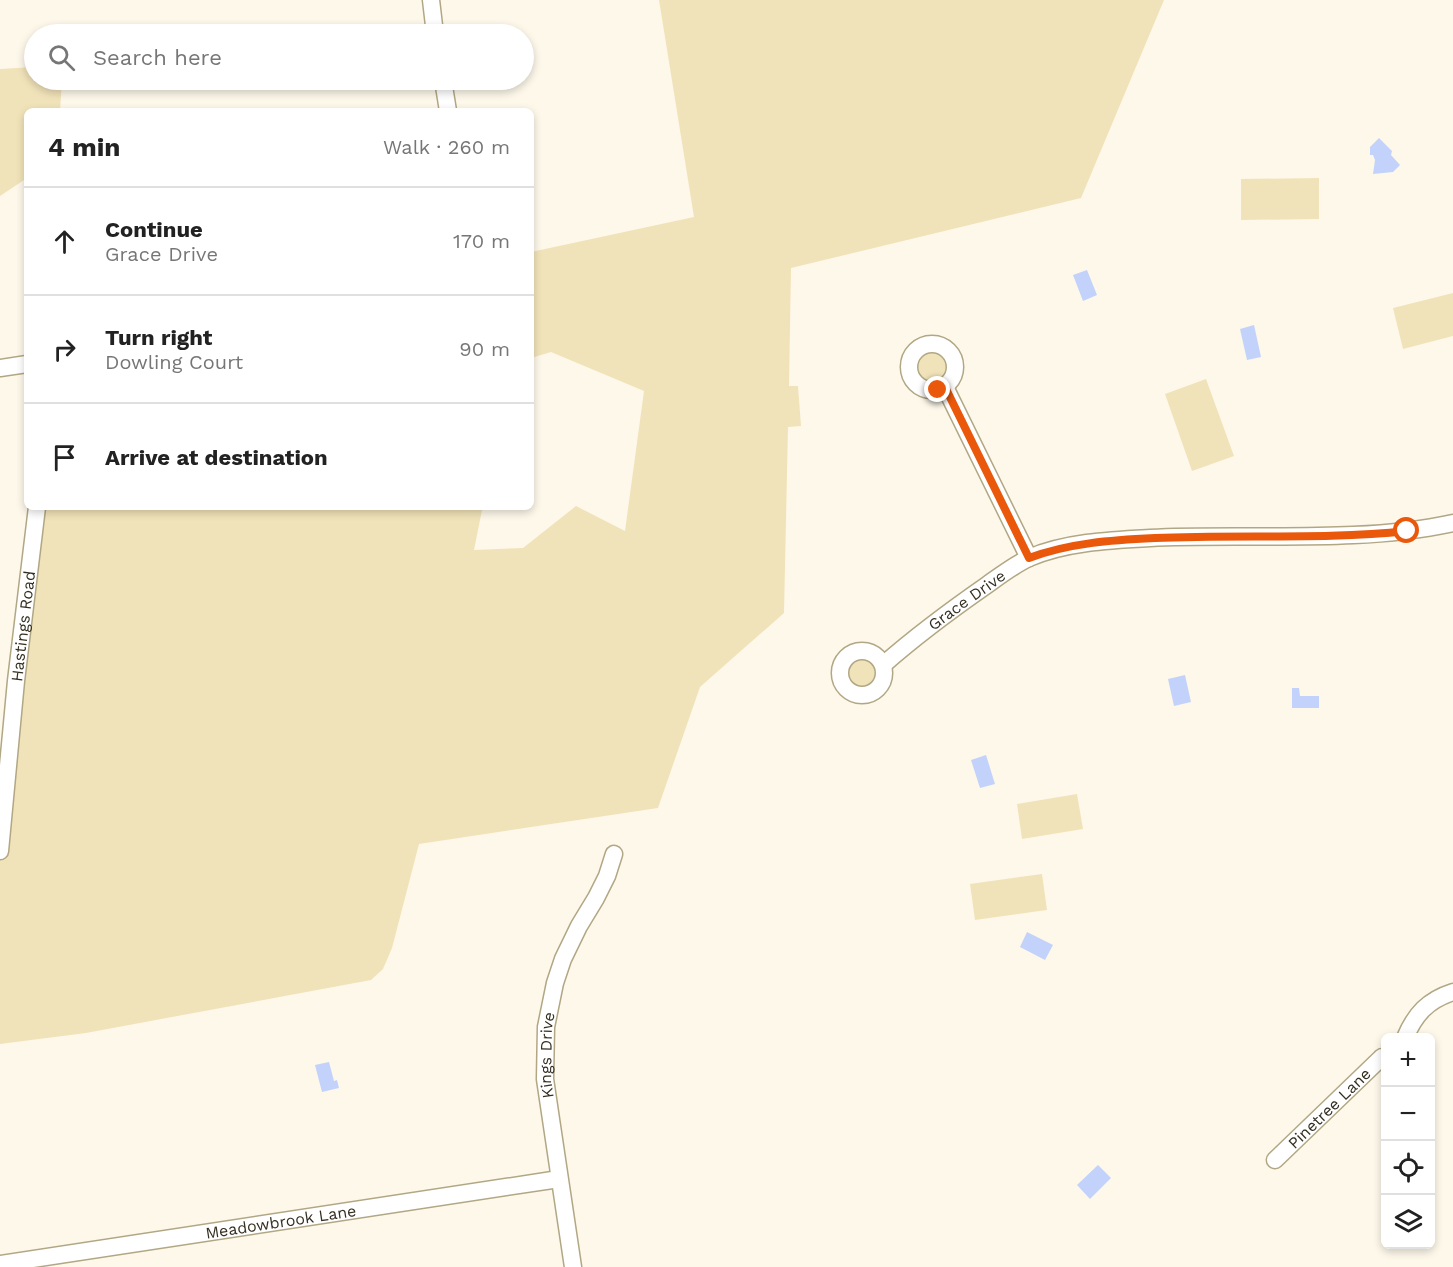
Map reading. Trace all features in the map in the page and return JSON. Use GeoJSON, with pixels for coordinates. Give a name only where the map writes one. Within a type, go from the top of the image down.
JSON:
{"type":"FeatureCollection","features":[{"type":"Feature","properties":{"kind":"street"},"geometry":{"type":"LineString","coordinates":[[431,0],[434,24]]}},
{"type":"Feature","properties":{"kind":"street"},"geometry":{"type":"LineString","coordinates":[[445,90],[448,108]]}},
{"type":"Feature","properties":{"kind":"street"},"geometry":{"type":"LineString","coordinates":[[0,369],[24,365]]}},
{"type":"Feature","properties":{"kind":"street"},"geometry":{"type":"LineString","coordinates":[[945,387],[1029,558]]}},
{"type":"Feature","properties":{"kind":"street","name":"Hastings Road"},"geometry":{"type":"LineString","coordinates":[[0,851],[16,681],[37,510]]}},
{"type":"Feature","properties":{"kind":"street","name":"Grace Drive"},"geometry":{"type":"LineString","coordinates":[[883,665],[958,605],[1029,558],[1078,545],[1115,540],[1186,536],[1389,533],[1424,530],[1453,523]]}},
{"type":"Feature","properties":{"kind":"street","name":"Kings Drive"},"geometry":{"type":"LineString","coordinates":[[573,1267],[545,1079],[546,1027],[555,983],[563,959],[600,891],[614,854]]}},
{"type":"Feature","properties":{"kind":"street"},"geometry":{"type":"LineString","coordinates":[[1407,1033],[1421,1010],[1433,1000],[1453,992]]}},
{"type":"Feature","properties":{"kind":"street","name":"Pinetree Lane"},"geometry":{"type":"LineString","coordinates":[[1275,1160],[1381,1059]]}},
{"type":"Feature","properties":{"kind":"street","name":"Meadowbrook Lane"},"geometry":{"type":"LineString","coordinates":[[0,1264],[256,1224],[401,1205],[559,1179]]}},
{"type":"Feature","properties":{"kind":"shaded area"},"geometry":{"type":"Polygon","coordinates":[[[659,0],[1164,0],[1081,198],[791,268],[789,386],[798,386],[801,426],[788,427],[784,613],[700,687],[658,808],[419,844],[392,948],[383,969],[371,980],[86,1033],[0,1044],[0,851],[37,510],[482,510],[474,550],[523,548],[576,506],[625,531],[644,391],[551,352],[534,357],[534,251],[694,217],[659,0]]]}},
{"type":"Feature","properties":{"kind":"shaded area"},"geometry":{"type":"Polygon","coordinates":[[[24,68],[24,90],[61,90],[60,108],[24,108],[24,180],[0,196],[0,69],[24,68]]]}},
{"type":"Feature","properties":{"kind":"shaded area"},"geometry":{"type":"Polygon","coordinates":[[[1319,178],[1319,219],[1241,220],[1241,179],[1319,178]]]}},
{"type":"Feature","properties":{"kind":"shaded area"},"geometry":{"type":"Polygon","coordinates":[[[1453,293],[1453,336],[1403,349],[1393,308],[1453,293]]]}},
{"type":"Feature","properties":{"kind":"shaded area"},"geometry":{"type":"Polygon","coordinates":[[[933,348],[946,354],[952,367],[946,380],[933,386],[920,380],[914,367],[920,354],[933,348]]]}},
{"type":"Feature","properties":{"kind":"shaded area"},"geometry":{"type":"Polygon","coordinates":[[[1206,379],[1234,456],[1192,471],[1165,394],[1206,379]]]}},
{"type":"Feature","properties":{"kind":"shaded area"},"geometry":{"type":"Polygon","coordinates":[[[861,656],[873,661],[878,673],[873,685],[861,690],[849,685],[844,673],[849,661],[861,656]]]}},
{"type":"Feature","properties":{"kind":"shaded area"},"geometry":{"type":"Polygon","coordinates":[[[1077,794],[1083,829],[1022,839],[1017,804],[1077,794]]]}},
{"type":"Feature","properties":{"kind":"shaded area"},"geometry":{"type":"Polygon","coordinates":[[[1042,874],[1047,910],[975,920],[970,884],[1042,874]]]}},
{"type":"Feature","properties":{"kind":"water"},"geometry":{"type":"Polygon","coordinates":[[[1379,138],[1392,151],[1391,155],[1400,165],[1393,172],[1373,174],[1375,160],[1373,155],[1370,155],[1370,147],[1379,138]]]}},
{"type":"Feature","properties":{"kind":"water"},"geometry":{"type":"Polygon","coordinates":[[[1087,270],[1097,295],[1083,301],[1073,275],[1087,270]]]}},
{"type":"Feature","properties":{"kind":"water"},"geometry":{"type":"Polygon","coordinates":[[[1254,325],[1261,357],[1247,360],[1240,329],[1254,325]]]}},
{"type":"Feature","properties":{"kind":"water"},"geometry":{"type":"Polygon","coordinates":[[[1185,675],[1191,702],[1174,706],[1168,679],[1185,675]]]}},
{"type":"Feature","properties":{"kind":"water"},"geometry":{"type":"Polygon","coordinates":[[[1292,688],[1299,688],[1300,696],[1319,696],[1319,708],[1292,708],[1292,688]]]}},
{"type":"Feature","properties":{"kind":"water"},"geometry":{"type":"Polygon","coordinates":[[[986,755],[995,784],[980,788],[971,760],[986,755]]]}},
{"type":"Feature","properties":{"kind":"water"},"geometry":{"type":"Polygon","coordinates":[[[1027,932],[1053,945],[1045,960],[1020,947],[1027,932]]]}},
{"type":"Feature","properties":{"kind":"water"},"geometry":{"type":"Polygon","coordinates":[[[329,1062],[334,1081],[337,1080],[339,1088],[322,1092],[315,1065],[329,1062]]]}},
{"type":"Feature","properties":{"kind":"water"},"geometry":{"type":"Polygon","coordinates":[[[1098,1165],[1111,1178],[1090,1199],[1077,1185],[1098,1165]]]}},
{"type":"Feature","properties":{"kind":"route"},"geometry":{"type":"LineString","coordinates":[[938,390],[945,387],[1029,558],[1078,545],[1115,540],[1186,536],[1329,535],[1407,531]]}}]}
